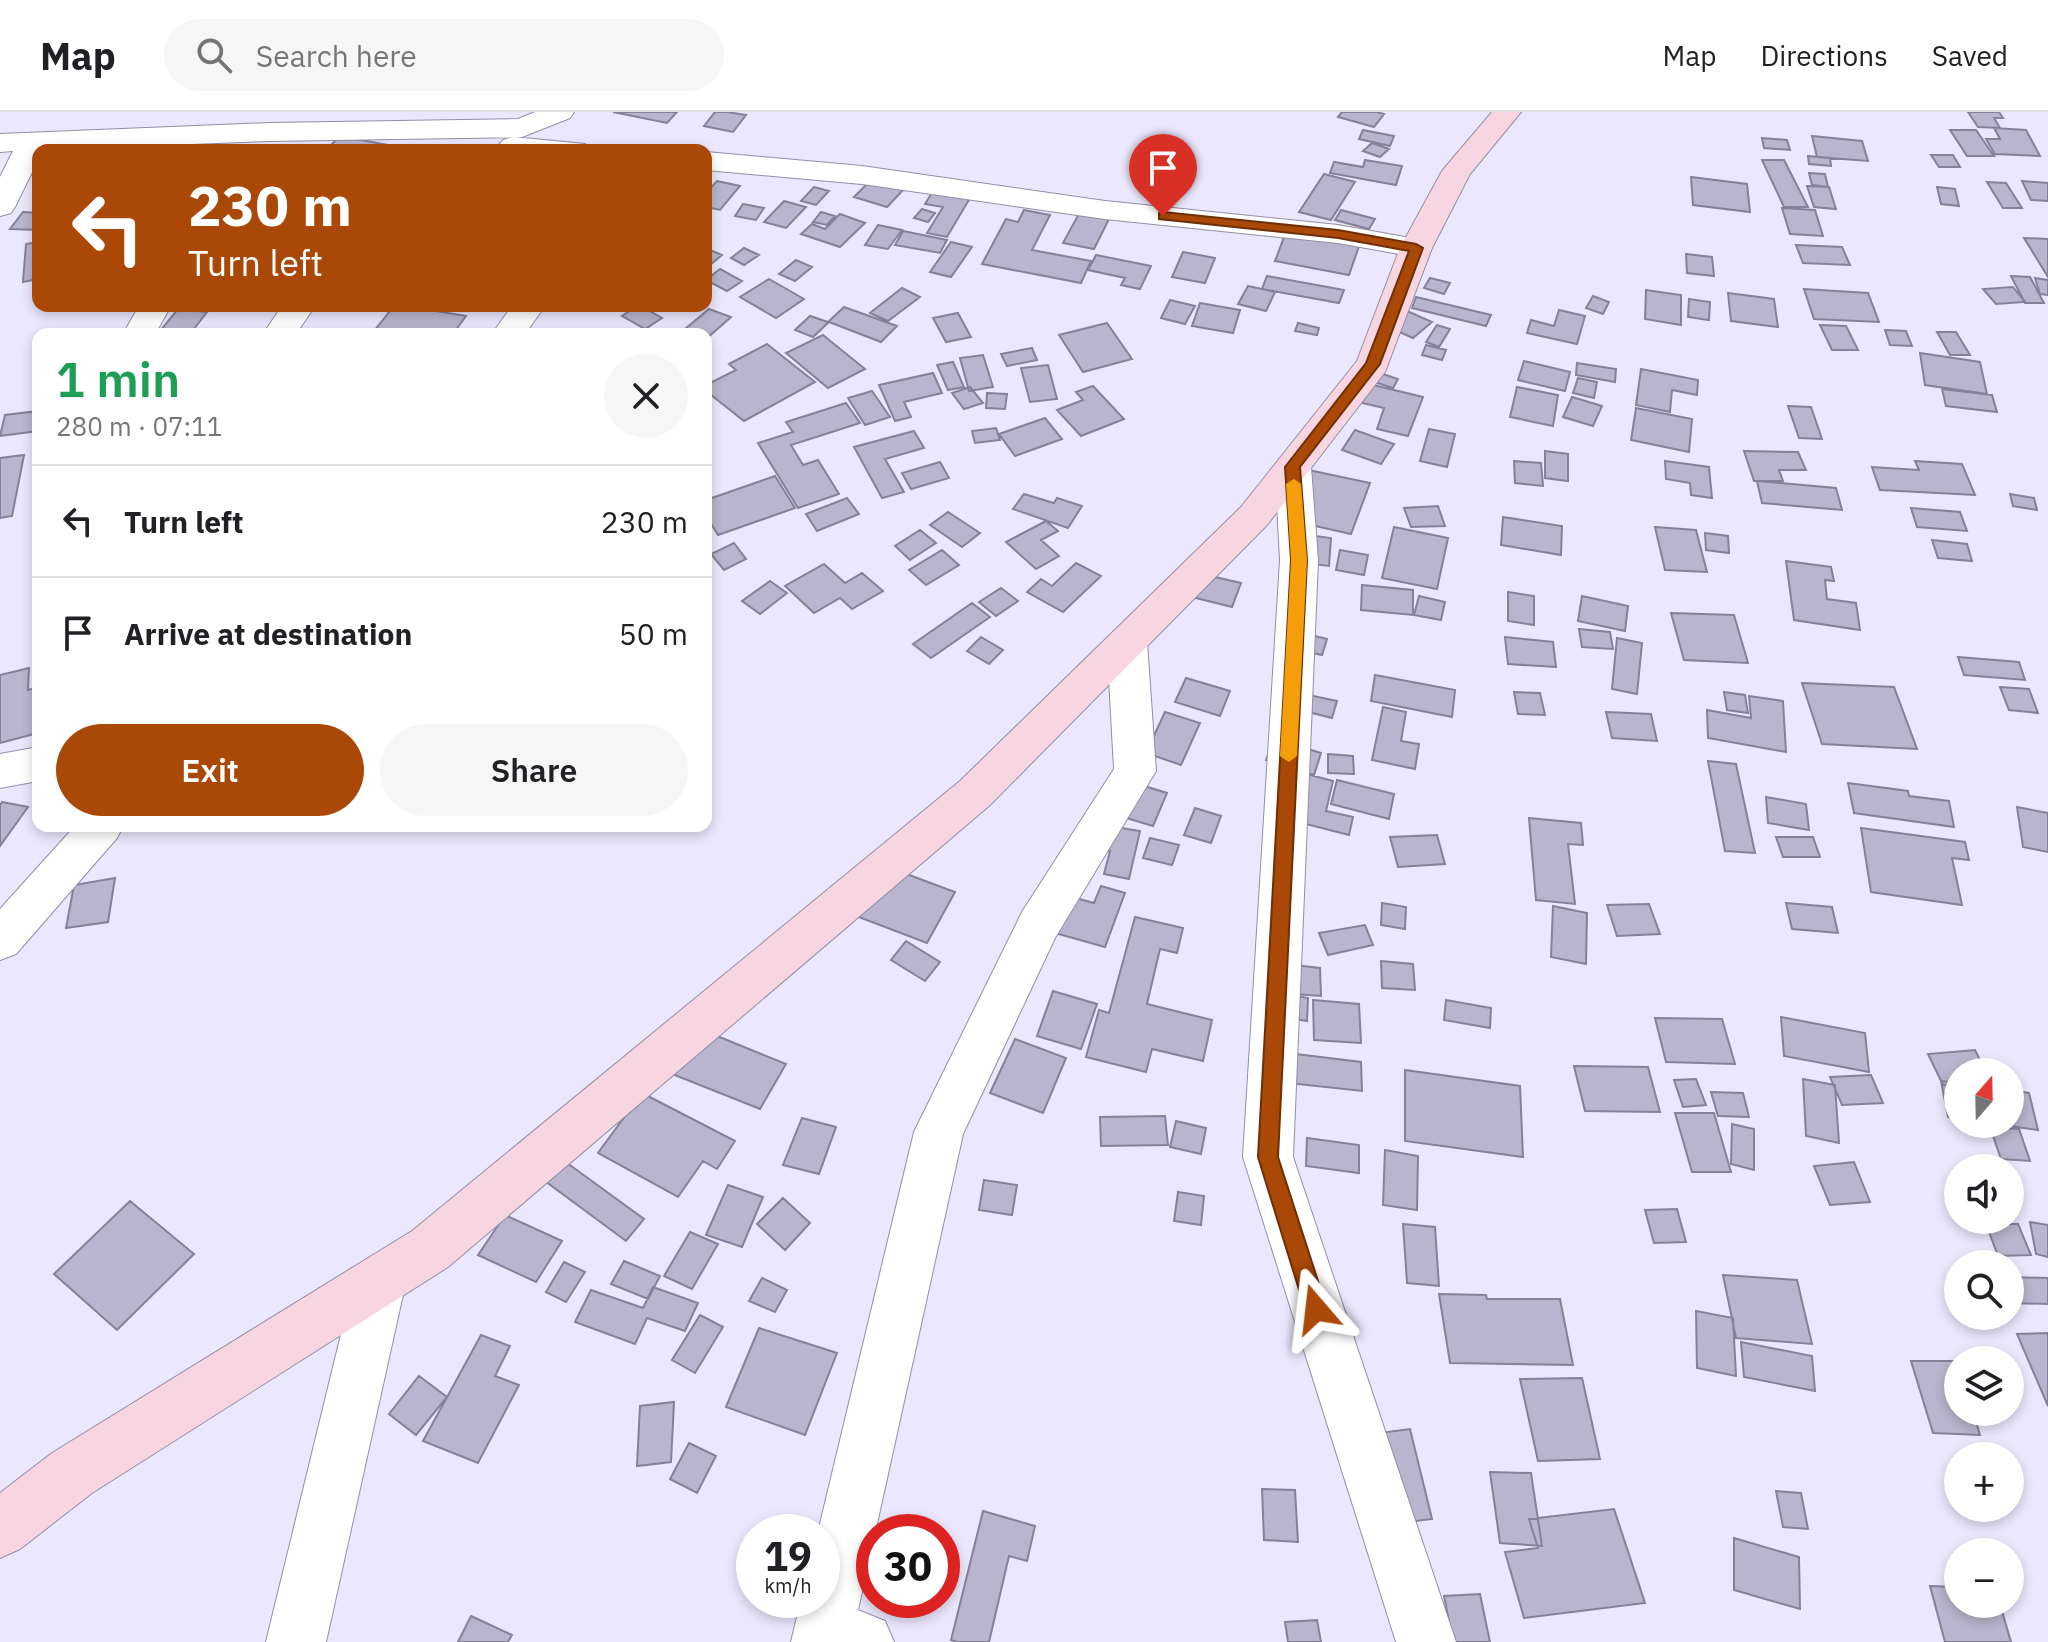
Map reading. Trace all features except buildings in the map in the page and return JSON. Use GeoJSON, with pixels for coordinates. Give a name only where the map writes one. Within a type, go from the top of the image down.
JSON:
{"type":"FeatureCollection","features":[{"type":"Feature","properties":{"kind":"street"},"geometry":{"type":"LineString","coordinates":[[515,141],[560,112]]}},
{"type":"Feature","properties":{"kind":"street"},"geometry":{"type":"LineString","coordinates":[[0,1529],[72,1473],[430,1249],[975,793],[1254,516],[1293,467],[1373,364],[1416,248],[1457,171],[1507,112]]}},
{"type":"Feature","properties":{"kind":"street"},"geometry":{"type":"LineString","coordinates":[[0,143],[418,140],[535,144]]}},
{"type":"Feature","properties":{"kind":"street"},"geometry":{"type":"LineString","coordinates":[[0,207],[33,141]]}},
{"type":"Feature","properties":{"kind":"street"},"geometry":{"type":"LineString","coordinates":[[712,162],[862,175],[1105,210],[1338,234],[1416,248]]}},
{"type":"Feature","properties":{"kind":"street"},"geometry":{"type":"LineString","coordinates":[[1293,467],[1299,560],[1268,1157],[1426,1642]]}},
{"type":"Feature","properties":{"kind":"street"},"geometry":{"type":"LineString","coordinates":[[836,1638],[939,1132],[1038,926],[1135,771],[1127,642]]}},
{"type":"Feature","properties":{"kind":"street"},"geometry":{"type":"LineString","coordinates":[[0,771],[32,765]]}},
{"type":"Feature","properties":{"kind":"street"},"geometry":{"type":"LineString","coordinates":[[0,940],[97,832]]}},
{"type":"Feature","properties":{"kind":"street"},"geometry":{"type":"LineString","coordinates":[[296,1642],[380,1281]]}},
{"type":"Feature","properties":{"kind":"slow traffic"},"geometry":{"type":"LineString","coordinates":[[1289,756],[1299,560],[1294,484]]}},
{"type":"Feature","properties":{"kind":"route"},"geometry":{"type":"LineString","coordinates":[[1163,216],[1338,234],[1416,248],[1373,364],[1293,467],[1299,560],[1268,1157],[1316,1309]]}}]}
